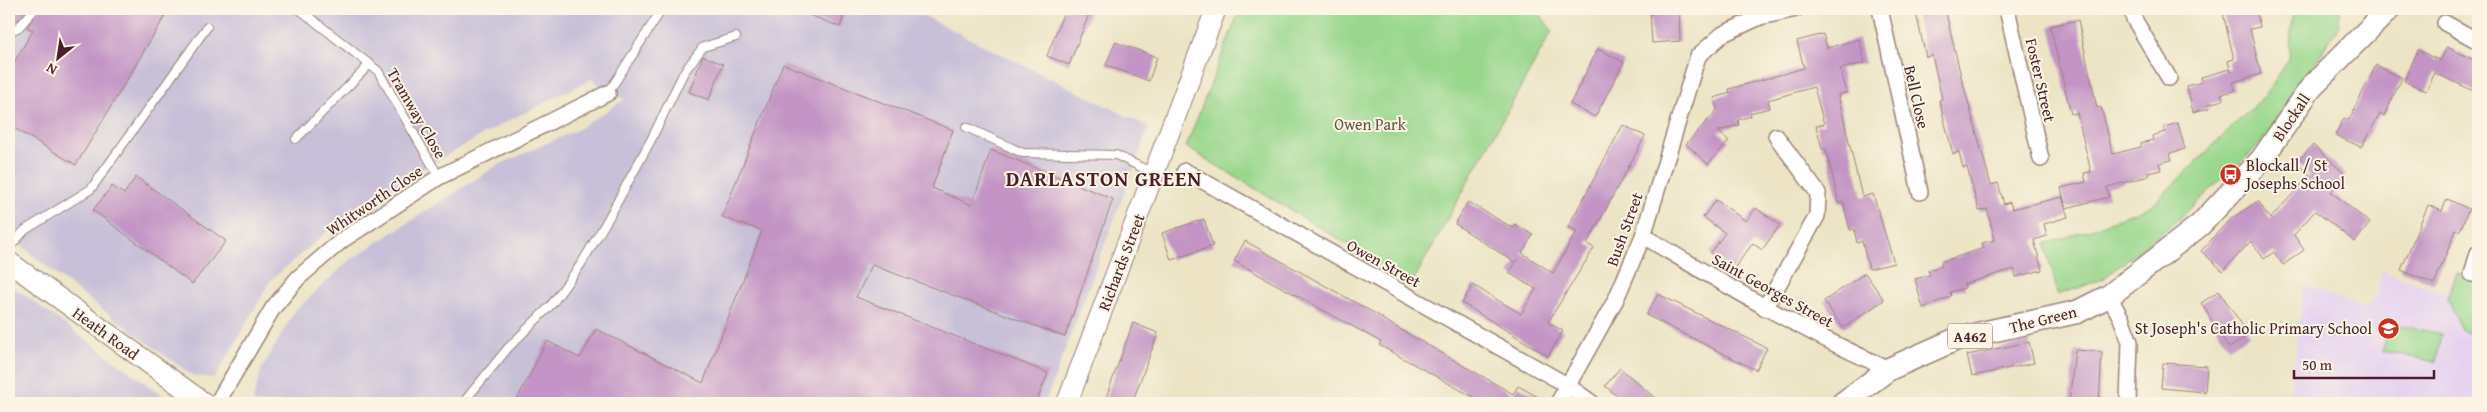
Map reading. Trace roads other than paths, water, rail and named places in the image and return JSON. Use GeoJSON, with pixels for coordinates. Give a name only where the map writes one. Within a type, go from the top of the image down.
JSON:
{"type":"FeatureCollection","features":[{"type":"Feature","properties":{"kind":"main road","name":"Blockall"},"geometry":{"type":"LineString","coordinates":[[2109,296],[2200,224],[2262,159],[2312,86],[2381,11]]}},
{"type":"Feature","properties":{"kind":"main road","name":"The Green"},"geometry":{"type":"LineString","coordinates":[[1842,403],[1889,369],[1959,338],[2077,312],[2109,296]]}},
{"type":"Feature","properties":{"kind":"street","name":"Richards Street"},"geometry":{"type":"LineString","coordinates":[[1067,403],[1216,9]]}},
{"type":"Feature","properties":{"kind":"street","name":"Bush Street"},"geometry":{"type":"LineString","coordinates":[[1558,403],[1616,299],[1642,236],[1698,56],[1724,34],[1760,17],[1796,9]]}},
{"type":"Feature","properties":{"kind":"street","name":"Bell Close"},"geometry":{"type":"LineString","coordinates":[[1880,9],[1920,192]]}},
{"type":"Feature","properties":{"kind":"street","name":"Foster Street"},"geometry":{"type":"LineString","coordinates":[[2006,9],[2041,159]]}},
{"type":"Feature","properties":{"kind":"street"},"geometry":{"type":"LineString","coordinates":[[2132,9],[2134,19],[2169,78]]}},
{"type":"Feature","properties":{"kind":"street"},"geometry":{"type":"LineString","coordinates":[[2445,23],[2478,41]]}},
{"type":"Feature","properties":{"kind":"street","name":"Whitworth Close"},"geometry":{"type":"LineString","coordinates":[[217,403],[273,308],[298,278],[341,241],[438,177],[608,93]]}},
{"type":"Feature","properties":{"kind":"street"},"geometry":{"type":"LineString","coordinates":[[1765,308],[1817,216],[1818,192],[1776,136]]}},
{"type":"Feature","properties":{"kind":"street","name":"Owen Street"},"geometry":{"type":"LineString","coordinates":[[1185,171],[1567,385],[1592,403]]}},
{"type":"Feature","properties":{"kind":"street","name":"Saint Georges Street"},"geometry":{"type":"LineString","coordinates":[[1642,236],[1765,308],[1846,351],[1889,369]]}},
{"type":"Feature","properties":{"kind":"street"},"geometry":{"type":"LineString","coordinates":[[2472,274],[2478,253]]}},
{"type":"Feature","properties":{"kind":"street","name":"Heath Road"},"geometry":{"type":"LineString","coordinates":[[9,262],[204,403]]}},
{"type":"Feature","properties":{"kind":"street"},"geometry":{"type":"LineString","coordinates":[[2109,296],[2122,318],[2130,342],[2128,403]]}},
{"type":"Feature","properties":{"kind":"lane"},"geometry":{"type":"LineString","coordinates":[[9,31],[18,28],[35,9]]}},
{"type":"Feature","properties":{"kind":"lane","name":"Tramway Close"},"geometry":{"type":"LineString","coordinates":[[299,9],[378,71],[438,177]]}},
{"type":"Feature","properties":{"kind":"lane"},"geometry":{"type":"LineString","coordinates":[[608,93],[662,9]]}},
{"type":"Feature","properties":{"kind":"lane"},"geometry":{"type":"LineString","coordinates":[[9,248],[25,230],[91,189],[207,26]]}},
{"type":"Feature","properties":{"kind":"lane"},"geometry":{"type":"LineString","coordinates":[[463,403],[508,348],[552,304],[581,264],[651,140],[684,72],[703,47],[736,37]]}},
{"type":"Feature","properties":{"kind":"lane"},"geometry":{"type":"LineString","coordinates":[[296,139],[370,64]]}},
{"type":"Feature","properties":{"kind":"lane"},"geometry":{"type":"LineString","coordinates":[[966,127],[1023,152],[1116,155],[1155,174]]}},
{"type":"Feature","properties":{"kind":"place","name":"Blockall / St Josephs School"},"geometry":{"type":"Point","coordinates":[2230,174]}},
{"type":"Feature","properties":{"kind":"place","name":"St Joseph's Catholic Primary School"},"geometry":{"type":"Point","coordinates":[2388,328]}},
{"type":"Feature","properties":{"kind":"district","name":"DARLASTON GREEN"},"geometry":{"type":"Point","coordinates":[1104,178]}},
{"type":"Feature","properties":{"kind":"park label","name":"Owen Park"},"geometry":{"type":"Point","coordinates":[1370,124]}}]}
